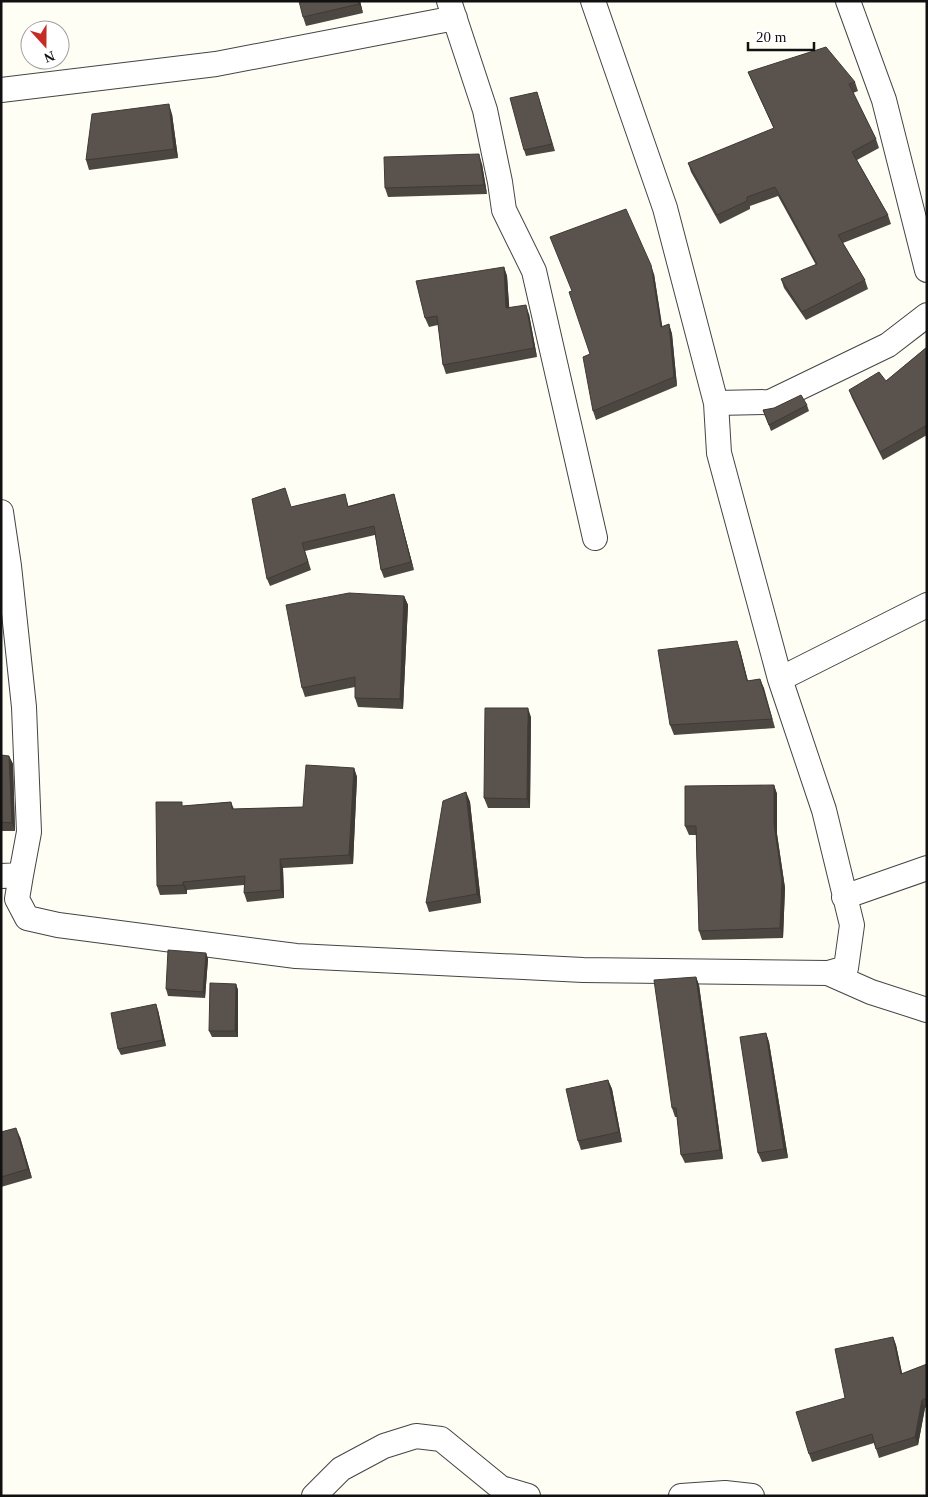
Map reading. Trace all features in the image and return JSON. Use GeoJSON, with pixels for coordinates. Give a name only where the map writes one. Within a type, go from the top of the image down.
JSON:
{"type":"FeatureCollection","features":[{"type":"Feature","properties":{"kind":"street"},"geometry":{"type":"LineString","coordinates":[[1,512],[10,566],[9,650],[24,708],[29,832],[11,876],[18,899],[27,918],[58,925],[296,956],[583,970],[828,973],[846,968],[850,952],[852,925],[824,810],[780,679],[719,452],[716,403],[665,208],[593,1]]}},
{"type":"Feature","properties":{"kind":"street"},"geometry":{"type":"LineString","coordinates":[[848,1],[884,100],[927,270]]}},
{"type":"Feature","properties":{"kind":"street"},"geometry":{"type":"LineString","coordinates":[[1,90],[216,64],[452,10],[484,110],[500,182],[504,210],[534,271],[595,538]]}},
{"type":"Feature","properties":{"kind":"street"},"geometry":{"type":"LineString","coordinates":[[716,403],[770,402],[888,345],[927,314]]}},
{"type":"Feature","properties":{"kind":"street"},"geometry":{"type":"LineString","coordinates":[[780,679],[927,604]]}},
{"type":"Feature","properties":{"kind":"street"},"geometry":{"type":"LineString","coordinates":[[844,897],[927,868]]}},
{"type":"Feature","properties":{"kind":"street"},"geometry":{"type":"LineString","coordinates":[[828,973],[872,992],[927,1010]]}},
{"type":"Feature","properties":{"kind":"street"},"geometry":{"type":"LineString","coordinates":[[314,1496],[341,1469],[384,1446],[416,1436],[441,1439],[501,1488],[528,1496]]}},
{"type":"Feature","properties":{"kind":"street"},"geometry":{"type":"LineString","coordinates":[[681,1496],[725,1493],[752,1496]]}},
{"type":"Feature","properties":{"kind":"building"},"geometry":{"type":"Polygon","coordinates":[[[299,1],[359,1],[359,4],[303,17],[299,1]]]}},
{"type":"Feature","properties":{"kind":"building"},"geometry":{"type":"Polygon","coordinates":[[[826,47],[855,82],[849,84],[876,139],[852,152],[888,215],[838,235],[865,280],[802,312],[781,279],[817,264],[775,187],[747,197],[747,201],[717,215],[688,163],[774,128],[748,72],[826,47]]]}},
{"type":"Feature","properties":{"kind":"building"},"geometry":{"type":"Polygon","coordinates":[[[537,92],[552,144],[524,150],[510,98],[537,92]]]}},
{"type":"Feature","properties":{"kind":"building"},"geometry":{"type":"Polygon","coordinates":[[[169,104],[174,149],[86,160],[92,114],[169,104]]]}},
{"type":"Feature","properties":{"kind":"building"},"geometry":{"type":"Polygon","coordinates":[[[479,154],[484,185],[385,188],[384,157],[479,154]]]}},
{"type":"Feature","properties":{"kind":"building"},"geometry":{"type":"Polygon","coordinates":[[[626,209],[651,265],[661,327],[669,324],[674,377],[593,411],[583,357],[590,354],[569,292],[572,291],[550,237],[626,209]]]}},
{"type":"Feature","properties":{"kind":"building"},"geometry":{"type":"Polygon","coordinates":[[[504,267],[506,308],[526,305],[534,348],[443,365],[437,316],[425,318],[416,281],[504,267]]]}},
{"type":"Feature","properties":{"kind":"building"},"geometry":{"type":"Polygon","coordinates":[[[927,347],[927,425],[880,452],[849,390],[879,372],[886,381],[927,347]]]}},
{"type":"Feature","properties":{"kind":"building"},"geometry":{"type":"Polygon","coordinates":[[[801,395],[807,405],[769,425],[763,410],[774,408],[801,395]]]}},
{"type":"Feature","properties":{"kind":"building"},"geometry":{"type":"Polygon","coordinates":[[[285,488],[291,507],[345,494],[348,507],[394,494],[411,562],[381,570],[374,526],[302,543],[308,562],[267,579],[252,499],[285,488]]]}},
{"type":"Feature","properties":{"kind":"building"},"geometry":{"type":"Polygon","coordinates":[[[349,593],[404,596],[400,699],[355,698],[355,677],[302,688],[286,605],[349,593]]]}},
{"type":"Feature","properties":{"kind":"building"},"geometry":{"type":"Polygon","coordinates":[[[737,641],[747,681],[760,679],[772,719],[670,725],[658,650],[737,641]]]}},
{"type":"Feature","properties":{"kind":"building"},"geometry":{"type":"Polygon","coordinates":[[[485,708],[528,708],[527,799],[484,798],[485,708]]]}},
{"type":"Feature","properties":{"kind":"building"},"geometry":{"type":"Polygon","coordinates":[[[1,755],[9,756],[12,823],[1,822],[1,755]]]}},
{"type":"Feature","properties":{"kind":"building"},"geometry":{"type":"Polygon","coordinates":[[[306,765],[354,768],[349,855],[280,859],[281,890],[244,893],[245,876],[183,882],[183,885],[157,886],[156,802],[182,802],[182,806],[231,802],[232,809],[303,807],[306,765]]]}},
{"type":"Feature","properties":{"kind":"building"},"geometry":{"type":"Polygon","coordinates":[[[774,785],[774,824],[782,879],[780,928],[699,931],[696,826],[685,826],[685,786],[774,785]]]}},
{"type":"Feature","properties":{"kind":"building"},"geometry":{"type":"Polygon","coordinates":[[[466,792],[477,894],[426,903],[443,801],[466,792]]]}},
{"type":"Feature","properties":{"kind":"building"},"geometry":{"type":"Polygon","coordinates":[[[168,950],[206,953],[203,992],[166,989],[168,950]]]}},
{"type":"Feature","properties":{"kind":"building"},"geometry":{"type":"Polygon","coordinates":[[[696,977],[720,1150],[681,1155],[676,1108],[672,1108],[654,980],[696,977]]]}},
{"type":"Feature","properties":{"kind":"building"},"geometry":{"type":"Polygon","coordinates":[[[210,983],[236,984],[235,1031],[209,1031],[210,983]]]}},
{"type":"Feature","properties":{"kind":"building"},"geometry":{"type":"Polygon","coordinates":[[[156,1004],[163,1040],[118,1049],[111,1013],[156,1004]]]}},
{"type":"Feature","properties":{"kind":"building"},"geometry":{"type":"Polygon","coordinates":[[[766,1033],[784,1149],[758,1153],[740,1037],[766,1033]]]}},
{"type":"Feature","properties":{"kind":"building"},"geometry":{"type":"Polygon","coordinates":[[[608,1080],[619,1132],[578,1141],[566,1089],[608,1080]]]}},
{"type":"Feature","properties":{"kind":"building"},"geometry":{"type":"Polygon","coordinates":[[[16,1128],[28,1169],[1,1177],[1,1132],[16,1128]]]}},
{"type":"Feature","properties":{"kind":"building"},"geometry":{"type":"Polygon","coordinates":[[[893,1337],[901,1374],[927,1364],[927,1398],[922,1400],[915,1437],[876,1449],[872,1434],[809,1454],[796,1412],[845,1398],[835,1349],[893,1337]]]}}]}
